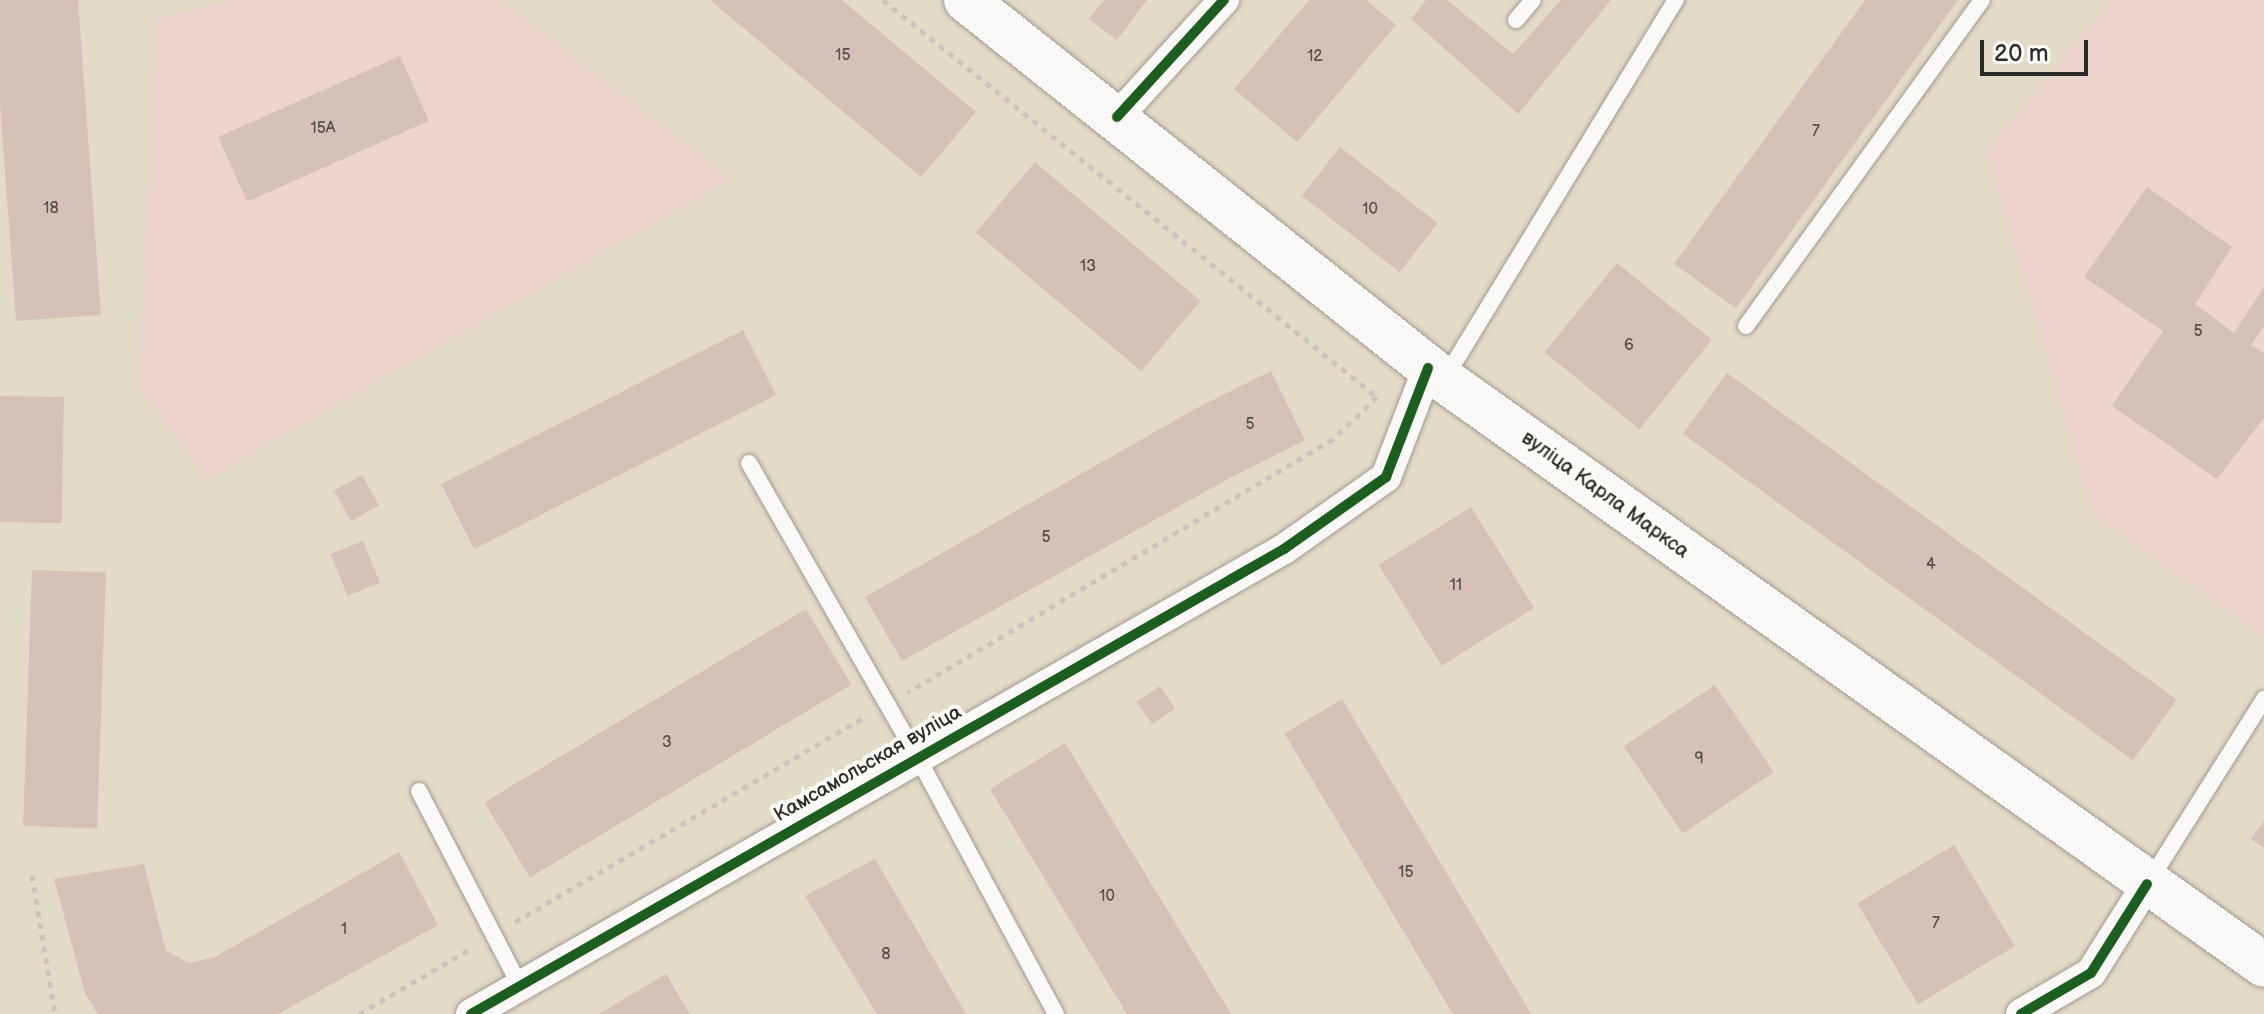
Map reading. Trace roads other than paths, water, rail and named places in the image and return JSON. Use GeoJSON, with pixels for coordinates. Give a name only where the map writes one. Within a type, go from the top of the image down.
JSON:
{"type":"FeatureCollection","features":[{"type":"Feature","properties":{"kind":"main road","name":"вуліца Карла Маркса"},"geometry":{"type":"LineString","coordinates":[[966,0],[1117,117],[1436,374],[2264,965]]}},
{"type":"Feature","properties":{"kind":"street"},"geometry":{"type":"LineString","coordinates":[[1117,117],[1224,0]]}},
{"type":"Feature","properties":{"kind":"street","name":"Камсамольская вуліца"},"geometry":{"type":"LineString","coordinates":[[471,1014],[917,756],[1284,549],[1386,477],[1436,374]]}},
{"type":"Feature","properties":{"kind":"street"},"geometry":{"type":"LineString","coordinates":[[2021,1014],[2091,973],[2147,884]]}},
{"type":"Feature","properties":{"kind":"lane"},"geometry":{"type":"LineString","coordinates":[[1516,20],[1533,0]]}},
{"type":"Feature","properties":{"kind":"lane"},"geometry":{"type":"LineString","coordinates":[[1436,374],[1676,0]]}},
{"type":"Feature","properties":{"kind":"lane"},"geometry":{"type":"LineString","coordinates":[[1746,326],[1982,0]]}},
{"type":"Feature","properties":{"kind":"lane"},"geometry":{"type":"LineString","coordinates":[[749,463],[917,756],[1056,1014]]}},
{"type":"Feature","properties":{"kind":"lane"},"geometry":{"type":"LineString","coordinates":[[2147,884],[2264,699]]}},
{"type":"Feature","properties":{"kind":"lane"},"geometry":{"type":"LineString","coordinates":[[419,791],[519,984]]}}]}
